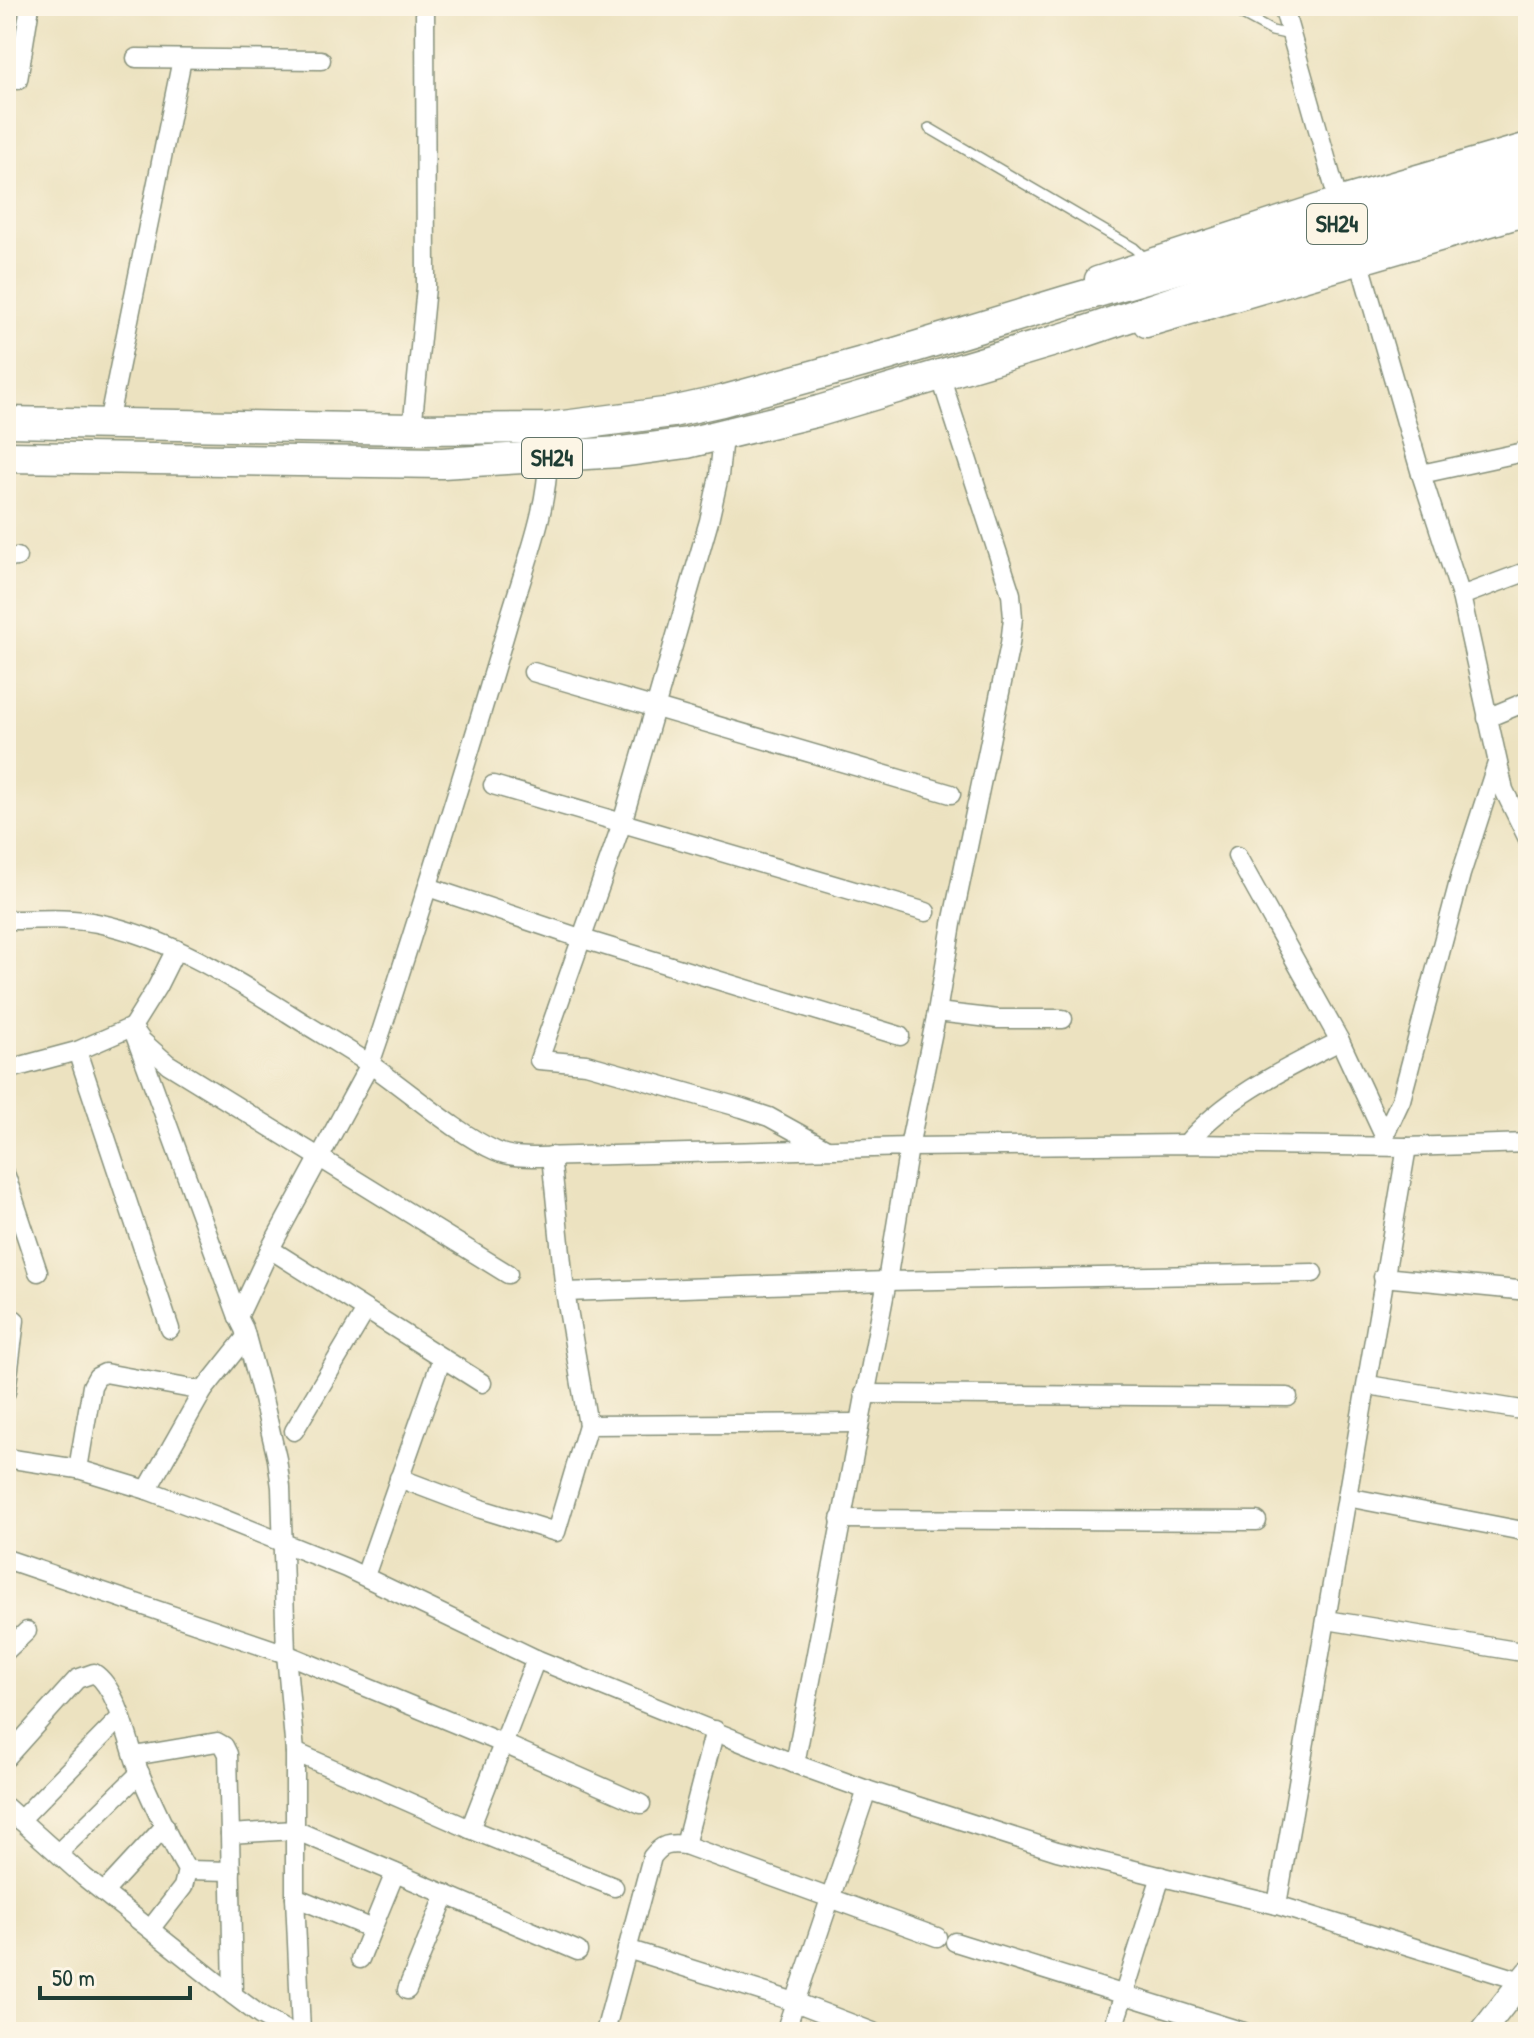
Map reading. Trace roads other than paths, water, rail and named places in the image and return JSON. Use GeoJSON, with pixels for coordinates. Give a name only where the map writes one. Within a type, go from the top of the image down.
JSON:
{"type":"FeatureCollection","features":[{"type":"Feature","properties":{"kind":"main road","name":"SH24"},"geometry":{"type":"LineString","coordinates":[[6,422],[412,429],[548,428],[672,412],[892,354],[1066,301],[1147,270],[1528,168]]}},
{"type":"Feature","properties":{"kind":"main road","name":"SH24"},"geometry":{"type":"LineString","coordinates":[[6,457],[442,463],[620,452],[723,436],[1081,333],[1261,272],[1528,196]]}},
{"type":"Feature","properties":{"kind":"street"},"geometry":{"type":"LineString","coordinates":[[18,80],[30,6]]}},
{"type":"Feature","properties":{"kind":"street"},"geometry":{"type":"LineString","coordinates":[[412,429],[426,287],[425,6]]}},
{"type":"Feature","properties":{"kind":"street"},"geometry":{"type":"LineString","coordinates":[[1283,6],[1338,200]]}},
{"type":"Feature","properties":{"kind":"street"},"geometry":{"type":"LineString","coordinates":[[136,58],[321,60]]}},
{"type":"Feature","properties":{"kind":"street"},"geometry":{"type":"LineString","coordinates":[[108,423],[182,59]]}},
{"type":"Feature","properties":{"kind":"street"},"geometry":{"type":"LineString","coordinates":[[1147,270],[1338,200],[1528,145]]}},
{"type":"Feature","properties":{"kind":"street"},"geometry":{"type":"LineString","coordinates":[[1081,333],[1117,334],[1528,213]]}},
{"type":"Feature","properties":{"kind":"street"},"geometry":{"type":"LineString","coordinates":[[1360,263],[1421,474],[1461,596],[1504,790],[1528,839]]}},
{"type":"Feature","properties":{"kind":"street"},"geometry":{"type":"LineString","coordinates":[[795,1764],[887,1281],[909,1147],[1013,618],[1011,594],[940,375]]}},
{"type":"Feature","properties":{"kind":"street"},"geometry":{"type":"LineString","coordinates":[[238,1317],[270,1249],[370,1064],[428,887],[540,510],[549,458],[548,428]]}},
{"type":"Feature","properties":{"kind":"street"},"geometry":{"type":"LineString","coordinates":[[723,436],[715,497],[622,823],[539,1060],[586,1064],[742,1108],[769,1117],[826,1149]]}},
{"type":"Feature","properties":{"kind":"street"},"geometry":{"type":"LineString","coordinates":[[1421,474],[1528,451]]}},
{"type":"Feature","properties":{"kind":"street"},"geometry":{"type":"LineString","coordinates":[[1461,596],[1528,571]]}},
{"type":"Feature","properties":{"kind":"street"},"geometry":{"type":"LineString","coordinates":[[533,672],[951,794]]}},
{"type":"Feature","properties":{"kind":"street"},"geometry":{"type":"LineString","coordinates":[[1487,718],[1528,701]]}},
{"type":"Feature","properties":{"kind":"street"},"geometry":{"type":"LineString","coordinates":[[1386,1140],[1401,1100],[1461,874],[1497,763]]}},
{"type":"Feature","properties":{"kind":"street"},"geometry":{"type":"LineString","coordinates":[[493,785],[926,912]]}},
{"type":"Feature","properties":{"kind":"street"},"geometry":{"type":"LineString","coordinates":[[1237,856],[1340,1041],[1386,1140]]}},
{"type":"Feature","properties":{"kind":"street"},"geometry":{"type":"LineString","coordinates":[[428,887],[583,939],[900,1036]]}},
{"type":"Feature","properties":{"kind":"street"},"geometry":{"type":"LineString","coordinates":[[6,920],[93,922],[134,931],[176,949],[217,970],[370,1064],[475,1139],[498,1152],[517,1156],[1386,1140],[1407,1147],[1528,1143]]}},
{"type":"Feature","properties":{"kind":"street"},"geometry":{"type":"LineString","coordinates":[[6,1070],[77,1051],[132,1027],[176,949]]}},
{"type":"Feature","properties":{"kind":"street"},"geometry":{"type":"LineString","coordinates":[[937,1012],[998,1019],[1063,1019]]}},
{"type":"Feature","properties":{"kind":"street"},"geometry":{"type":"LineString","coordinates":[[132,1027],[142,1041],[168,1064],[508,1274]]}},
{"type":"Feature","properties":{"kind":"street"},"geometry":{"type":"LineString","coordinates":[[132,1027],[246,1337],[277,1459],[286,1654],[295,1752],[295,1897],[301,2032]]}},
{"type":"Feature","properties":{"kind":"street"},"geometry":{"type":"LineString","coordinates":[[1186,1144],[1202,1125],[1234,1099],[1340,1041]]}},
{"type":"Feature","properties":{"kind":"street"},"geometry":{"type":"LineString","coordinates":[[77,1051],[170,1329]]}},
{"type":"Feature","properties":{"kind":"street"},"geometry":{"type":"LineString","coordinates":[[1277,1905],[1407,1147]]}},
{"type":"Feature","properties":{"kind":"street"},"geometry":{"type":"LineString","coordinates":[[399,1478],[481,1509],[556,1532],[588,1425],[565,1292],[551,1156]]}},
{"type":"Feature","properties":{"kind":"street"},"geometry":{"type":"LineString","coordinates":[[6,1176],[38,1272]]}},
{"type":"Feature","properties":{"kind":"street"},"geometry":{"type":"LineString","coordinates":[[270,1249],[482,1383]]}},
{"type":"Feature","properties":{"kind":"street"},"geometry":{"type":"LineString","coordinates":[[565,1292],[887,1281],[1313,1273]]}},
{"type":"Feature","properties":{"kind":"street"},"geometry":{"type":"LineString","coordinates":[[1383,1277],[1528,1291]]}},
{"type":"Feature","properties":{"kind":"street"},"geometry":{"type":"LineString","coordinates":[[294,1431],[366,1310]]}},
{"type":"Feature","properties":{"kind":"street"},"geometry":{"type":"LineString","coordinates":[[6,1392],[15,1320]]}},
{"type":"Feature","properties":{"kind":"street"},"geometry":{"type":"LineString","coordinates":[[147,1490],[203,1391],[246,1337]]}},
{"type":"Feature","properties":{"kind":"street"},"geometry":{"type":"LineString","coordinates":[[365,1576],[442,1358]]}},
{"type":"Feature","properties":{"kind":"street"},"geometry":{"type":"LineString","coordinates":[[78,1469],[92,1386],[97,1377],[105,1373],[203,1391]]}},
{"type":"Feature","properties":{"kind":"street"},"geometry":{"type":"LineString","coordinates":[[1368,1385],[1528,1411]]}},
{"type":"Feature","properties":{"kind":"street"},"geometry":{"type":"LineString","coordinates":[[864,1394],[1288,1397]]}},
{"type":"Feature","properties":{"kind":"street"},"geometry":{"type":"LineString","coordinates":[[588,1425],[859,1423]]}},
{"type":"Feature","properties":{"kind":"street"},"geometry":{"type":"LineString","coordinates":[[6,1458],[78,1469],[147,1490],[365,1576],[536,1659],[867,1790],[1057,1851],[1277,1905],[1526,1979],[1482,2032]]}},
{"type":"Feature","properties":{"kind":"street"},"geometry":{"type":"LineString","coordinates":[[1347,1497],[1528,1532]]}},
{"type":"Feature","properties":{"kind":"street"},"geometry":{"type":"LineString","coordinates":[[840,1519],[1257,1521]]}},
{"type":"Feature","properties":{"kind":"street"},"geometry":{"type":"LineString","coordinates":[[6,1559],[286,1654],[641,1804]]}},
{"type":"Feature","properties":{"kind":"street"},"geometry":{"type":"LineString","coordinates":[[1327,1620],[1528,1653]]}},
{"type":"Feature","properties":{"kind":"street"},"geometry":{"type":"LineString","coordinates":[[6,1651],[27,1631]]}},
{"type":"Feature","properties":{"kind":"street"},"geometry":{"type":"LineString","coordinates":[[470,1829],[536,1659]]}},
{"type":"Feature","properties":{"kind":"street"},"geometry":{"type":"LineString","coordinates":[[6,1758],[67,1689],[85,1675],[94,1673],[102,1678],[112,1695],[137,1765],[187,1870],[183,1887],[151,1928]]}},
{"type":"Feature","properties":{"kind":"street"},"geometry":{"type":"LineString","coordinates":[[120,1718],[13,1813],[104,1892],[233,1995],[289,2032]]}},
{"type":"Feature","properties":{"kind":"street"},"geometry":{"type":"LineString","coordinates":[[685,1845],[715,1730]]}},
{"type":"Feature","properties":{"kind":"street"},"geometry":{"type":"LineString","coordinates":[[58,1853],[137,1765],[217,1742],[224,1746],[228,1754],[233,1995]]}},
{"type":"Feature","properties":{"kind":"street"},"geometry":{"type":"LineString","coordinates":[[295,1752],[470,1829],[614,1887]]}},
{"type":"Feature","properties":{"kind":"street"},"geometry":{"type":"LineString","coordinates":[[785,2032],[867,1790]]}},
{"type":"Feature","properties":{"kind":"street"},"geometry":{"type":"LineString","coordinates":[[104,1892],[165,1826]]}},
{"type":"Feature","properties":{"kind":"street"},"geometry":{"type":"LineString","coordinates":[[230,1834],[295,1830],[578,1951]]}},
{"type":"Feature","properties":{"kind":"street"},"geometry":{"type":"LineString","coordinates":[[605,2032],[652,1857],[660,1847],[670,1843],[685,1845],[946,1940],[1244,2032]]}},
{"type":"Feature","properties":{"kind":"street"},"geometry":{"type":"LineString","coordinates":[[187,1870],[231,1871]]}},
{"type":"Feature","properties":{"kind":"street"},"geometry":{"type":"LineString","coordinates":[[360,1959],[395,1873]]}},
{"type":"Feature","properties":{"kind":"street"},"geometry":{"type":"LineString","coordinates":[[1112,2032],[1161,1876]]}},
{"type":"Feature","properties":{"kind":"street"},"geometry":{"type":"LineString","coordinates":[[407,1990],[446,1894]]}},
{"type":"Feature","properties":{"kind":"street"},"geometry":{"type":"LineString","coordinates":[[295,1897],[372,1929]]}},
{"type":"Feature","properties":{"kind":"street"},"geometry":{"type":"LineString","coordinates":[[627,1949],[795,2002],[873,2032]]}},
{"type":"Feature","properties":{"kind":"lane"},"geometry":{"type":"LineString","coordinates":[[1226,6],[1272,31],[1291,35]]}},
{"type":"Feature","properties":{"kind":"lane"},"geometry":{"type":"LineString","coordinates":[[929,128],[1134,248],[1147,270]]}}]}
